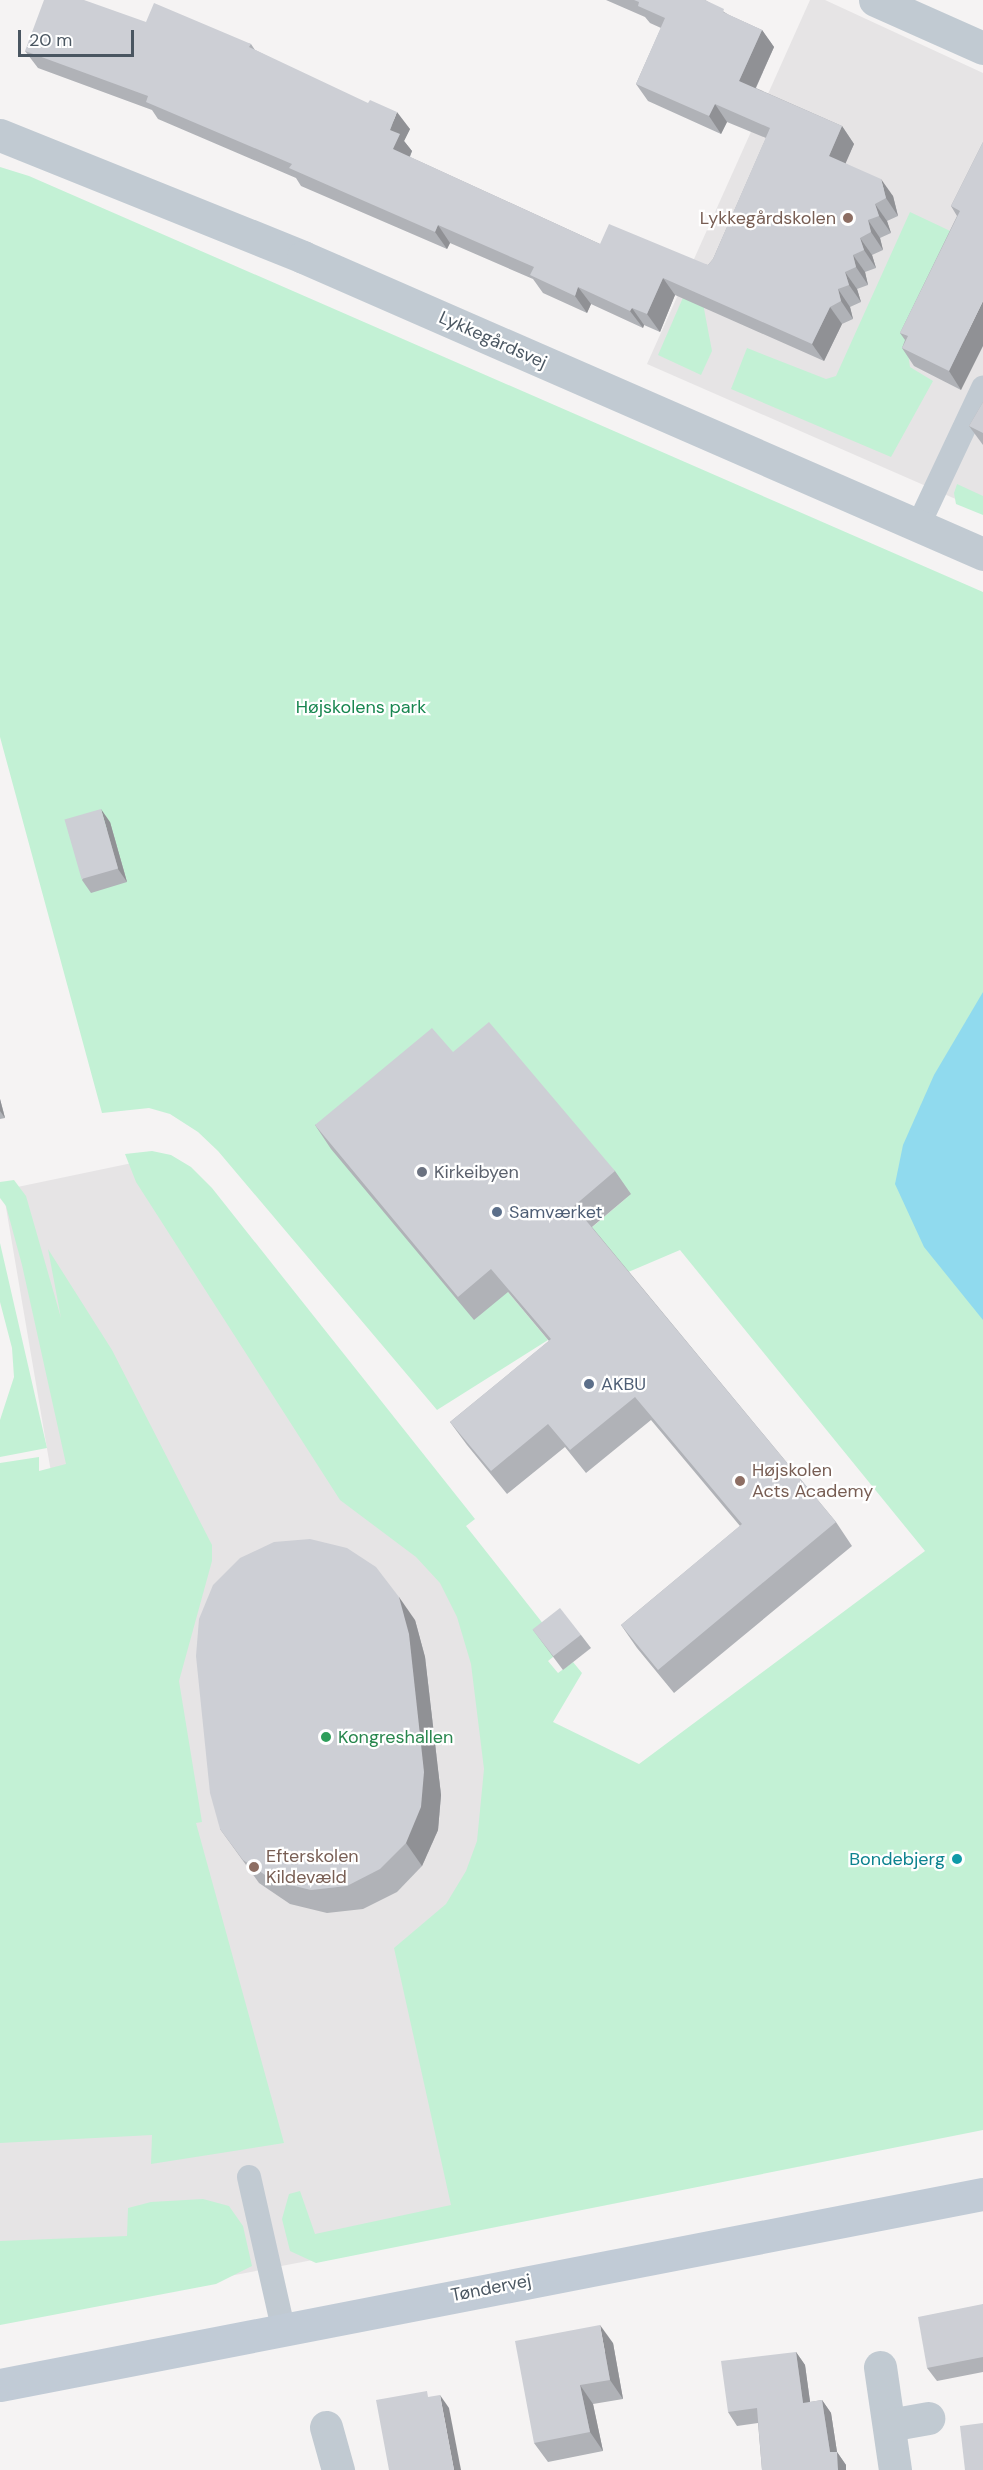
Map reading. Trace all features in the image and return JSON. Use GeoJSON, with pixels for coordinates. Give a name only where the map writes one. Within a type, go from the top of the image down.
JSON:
{"type":"FeatureCollection","features":[{"type":"Feature","properties":{"kind":"street"},"geometry":{"type":"LineString","coordinates":[[875,0],[983,48]]}},
{"type":"Feature","properties":{"kind":"street","name":"Lykkegårdsvej"},"geometry":{"type":"LineString","coordinates":[[0,135],[303,257],[983,554]]}},
{"type":"Feature","properties":{"kind":"street","name":"Tøndervej"},"geometry":{"type":"LineString","coordinates":[[0,2385],[283,2328],[983,2194]]}},
{"type":"Feature","properties":{"kind":"street"},"geometry":{"type":"LineString","coordinates":[[880,2367],[895,2470]]}},
{"type":"Feature","properties":{"kind":"street"},"geometry":{"type":"LineString","coordinates":[[889,2425],[928,2418]]}},
{"type":"Feature","properties":{"kind":"street"},"geometry":{"type":"LineString","coordinates":[[326,2427],[338,2470]]}},
{"type":"Feature","properties":{"kind":"lane"},"geometry":{"type":"LineString","coordinates":[[918,526],[983,388]]}},
{"type":"Feature","properties":{"kind":"lane"},"geometry":{"type":"LineString","coordinates":[[249,2177],[283,2328]]}},
{"type":"Feature","properties":{"kind":"shaded area","name":"Lykkegårdskolen"},"geometry":{"type":"Polygon","coordinates":[[[810,0],[825,0],[983,73],[983,511],[647,364],[810,0]]]}},
{"type":"Feature","properties":{"kind":"shaded area","name":"Efterskolen Kildevæld"},"geometry":{"type":"Polygon","coordinates":[[[137,1162],[441,1569],[482,1668],[506,2223],[0,2320],[0,1486],[52,1478],[3,1190],[137,1162]]]}},
{"type":"Feature","properties":{"kind":"green space","name":"Højskolens park"},"geometry":{"type":"Polygon","coordinates":[[[0,167],[29,176],[983,592],[983,2130],[316,2263],[290,2251],[282,2219],[289,2194],[300,2191],[315,2234],[451,2205],[394,1948],[446,1904],[466,1871],[477,1841],[484,1769],[471,1664],[457,1617],[440,1583],[416,1557],[340,1500],[136,1182],[125,1154],[152,1151],[171,1155],[191,1167],[212,1188],[475,1519],[466,1526],[552,1635],[553,1657],[548,1661],[558,1673],[573,1662],[582,1673],[553,1722],[639,1764],[925,1551],[680,1250],[626,1273],[590,1229],[631,1194],[508,1292],[548,1340],[437,1410],[218,1151],[198,1132],[170,1114],[149,1108],[102,1113],[0,737],[0,167]]]}},
{"type":"Feature","properties":{"kind":"green space"},"geometry":{"type":"Polygon","coordinates":[[[910,212],[963,237],[908,353],[910,367],[933,381],[891,457],[731,389],[747,348],[826,379],[836,376],[910,212]]]}},
{"type":"Feature","properties":{"kind":"green space"},"geometry":{"type":"Polygon","coordinates":[[[688,286],[701,293],[712,351],[701,375],[658,355],[688,286]]]}},
{"type":"Feature","properties":{"kind":"green space"},"geometry":{"type":"Polygon","coordinates":[[[957,484],[983,496],[983,515],[956,504],[954,493],[957,484]]]}},
{"type":"Feature","properties":{"kind":"green space"},"geometry":{"type":"Polygon","coordinates":[[[14,1180],[26,1196],[61,1318],[48,1249],[112,1350],[212,1545],[212,1561],[179,1681],[202,1822],[196,1823],[284,2143],[151,2164],[152,2135],[0,2143],[0,1463],[39,1457],[39,1471],[66,1464],[22,1265],[6,1206],[0,1198],[0,1182],[14,1180]]]}},
{"type":"Feature","properties":{"kind":"green space"},"geometry":{"type":"Polygon","coordinates":[[[0,1243],[47,1448],[0,1457],[0,1420],[14,1377],[12,1348],[0,1302],[0,1243]]]}},
{"type":"Feature","properties":{"kind":"green space"},"geometry":{"type":"Polygon","coordinates":[[[203,2199],[229,2206],[243,2226],[252,2266],[216,2284],[0,2325],[0,2241],[127,2236],[128,2208],[151,2202],[203,2199]]]}},
{"type":"Feature","properties":{"kind":"water"},"geometry":{"type":"Polygon","coordinates":[[[983,992],[983,1320],[924,1247],[895,1184],[903,1145],[934,1075],[983,992]]]}},
{"type":"Feature","properties":{"kind":"building"},"geometry":{"type":"Polygon","coordinates":[[[44,0],[84,0],[146,22],[154,3],[251,44],[249,47],[368,103],[370,100],[397,112],[390,130],[400,134],[393,149],[600,244],[609,224],[708,265],[713,259],[770,128],[715,104],[709,116],[636,84],[665,18],[638,6],[639,2],[634,0],[705,0],[724,9],[723,12],[762,30],[739,81],[842,126],[829,156],[881,179],[886,198],[875,204],[879,216],[868,220],[871,232],[860,238],[864,250],[853,255],[856,267],[845,272],[849,285],[838,289],[841,301],[830,307],[812,344],[663,278],[647,314],[632,308],[630,311],[578,287],[575,296],[530,275],[534,267],[438,225],[435,232],[289,168],[292,164],[146,102],[148,96],[25,51],[44,0]]]}},
{"type":"Feature","properties":{"kind":"building"},"geometry":{"type":"Polygon","coordinates":[[[983,142],[983,301],[949,371],[902,348],[908,336],[900,333],[960,211],[951,206],[983,142]]]}},
{"type":"Feature","properties":{"kind":"building"},"geometry":{"type":"Polygon","coordinates":[[[983,402],[983,433],[969,426],[983,402]]]}},
{"type":"Feature","properties":{"kind":"building"},"geometry":{"type":"Polygon","coordinates":[[[101,809],[118,869],[82,879],[64,819],[101,809]]]}},
{"type":"Feature","properties":{"kind":"building"},"geometry":{"type":"Polygon","coordinates":[[[489,1022],[615,1171],[574,1206],[836,1522],[658,1670],[621,1625],[742,1524],[635,1397],[570,1450],[548,1424],[491,1471],[450,1422],[551,1339],[491,1269],[458,1297],[315,1125],[432,1028],[453,1052],[489,1022]]]}},
{"type":"Feature","properties":{"kind":"building","name":"Kongreshallen"},"geometry":{"type":"Polygon","coordinates":[[[310,1539],[347,1548],[376,1567],[399,1597],[409,1634],[424,1772],[421,1807],[406,1843],[380,1869],[347,1886],[311,1890],[274,1881],[243,1860],[220,1829],[210,1793],[196,1656],[199,1619],[213,1585],[240,1558],[274,1542],[310,1539]]]}},
{"type":"Feature","properties":{"kind":"building"},"geometry":{"type":"Polygon","coordinates":[[[560,1608],[581,1635],[553,1656],[532,1630],[560,1608]]]}},
{"type":"Feature","properties":{"kind":"building"},"geometry":{"type":"Polygon","coordinates":[[[983,2304],[983,2357],[927,2368],[918,2317],[983,2304]]]}},
{"type":"Feature","properties":{"kind":"building"},"geometry":{"type":"Polygon","coordinates":[[[600,2325],[610,2380],[580,2385],[590,2432],[534,2443],[515,2341],[600,2325]]]}},
{"type":"Feature","properties":{"kind":"building"},"geometry":{"type":"Polygon","coordinates":[[[796,2352],[803,2403],[822,2400],[830,2452],[837,2452],[838,2470],[762,2470],[757,2408],[728,2412],[721,2361],[796,2352]]]}},
{"type":"Feature","properties":{"kind":"building"},"geometry":{"type":"Polygon","coordinates":[[[427,2391],[428,2397],[440,2395],[454,2470],[389,2470],[376,2400],[427,2391]]]}},
{"type":"Feature","properties":{"kind":"building"},"geometry":{"type":"Polygon","coordinates":[[[983,2423],[983,2470],[965,2470],[960,2426],[983,2423]]]}},
{"type":"Feature","properties":{"kind":"place","name":"Lykkegårdskolen"},"geometry":{"type":"Point","coordinates":[848,218]}},
{"type":"Feature","properties":{"kind":"place","name":"Kirkeibyen"},"geometry":{"type":"Point","coordinates":[422,1172]}},
{"type":"Feature","properties":{"kind":"place","name":"Samværket"},"geometry":{"type":"Point","coordinates":[497,1212]}},
{"type":"Feature","properties":{"kind":"place","name":"AKBU"},"geometry":{"type":"Point","coordinates":[589,1384]}},
{"type":"Feature","properties":{"kind":"place","name":"Højskolen Acts Academy"},"geometry":{"type":"Point","coordinates":[740,1481]}},
{"type":"Feature","properties":{"kind":"place","name":"Kongreshallen"},"geometry":{"type":"Point","coordinates":[326,1737]}},
{"type":"Feature","properties":{"kind":"place","name":"Bondebjerg"},"geometry":{"type":"Point","coordinates":[957,1859]}},
{"type":"Feature","properties":{"kind":"place","name":"Efterskolen Kildevæld"},"geometry":{"type":"Point","coordinates":[254,1867]}}]}
